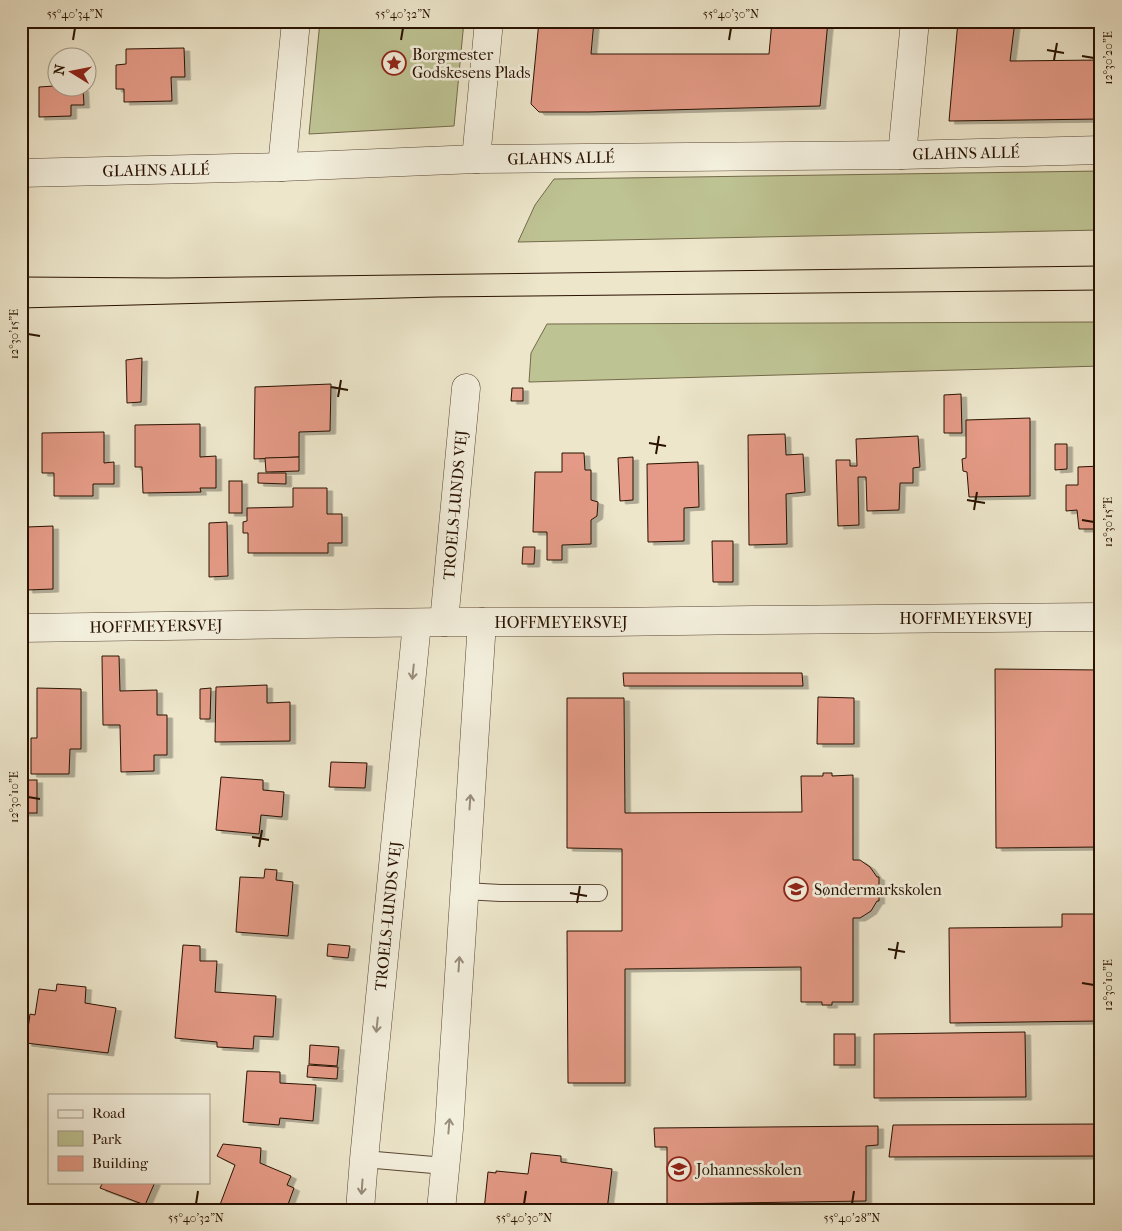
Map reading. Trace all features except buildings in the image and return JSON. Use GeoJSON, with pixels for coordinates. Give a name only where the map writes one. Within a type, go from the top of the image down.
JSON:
{"type":"FeatureCollection","features":[{"type":"Feature","properties":{"kind":"street"},"geometry":{"type":"LineString","coordinates":[[282,167],[296,21]]}},
{"type":"Feature","properties":{"kind":"street"},"geometry":{"type":"LineString","coordinates":[[476,159],[489,21]]}},
{"type":"Feature","properties":{"kind":"street"},"geometry":{"type":"LineString","coordinates":[[902,154],[915,21]]}},
{"type":"Feature","properties":{"kind":"street","name":"GLAHNS ALLÉ"},"geometry":{"type":"LineString","coordinates":[[21,173],[282,167],[476,159],[1101,150]]}},
{"type":"Feature","properties":{"kind":"street","name":"TROELS-LUNDS VEJ"},"geometry":{"type":"LineString","coordinates":[[360,1210],[364,1159],[430,622],[466,388]]}},
{"type":"Feature","properties":{"kind":"street","name":"HOFFMEYERSVEJ"},"geometry":{"type":"LineString","coordinates":[[21,628],[430,622],[1101,617]]}},
{"type":"Feature","properties":{"kind":"street"},"geometry":{"type":"LineString","coordinates":[[441,1210],[482,622]]}},
{"type":"Feature","properties":{"kind":"lane"},"geometry":{"type":"LineString","coordinates":[[464,891],[600,893]]}},
{"type":"Feature","properties":{"kind":"lane"},"geometry":{"type":"LineString","coordinates":[[364,1159],[445,1166]]}},
{"type":"Feature","properties":{"kind":"green space"},"geometry":{"type":"Polygon","coordinates":[[[320,21],[464,21],[454,126],[309,134],[320,21]]]}},
{"type":"Feature","properties":{"kind":"green space"},"geometry":{"type":"Polygon","coordinates":[[[1101,171],[1101,230],[518,242],[535,205],[554,179],[1101,171]]]}},
{"type":"Feature","properties":{"kind":"green space"},"geometry":{"type":"Polygon","coordinates":[[[1101,322],[1101,366],[529,382],[531,353],[547,324],[1101,322]]]}},
{"type":"Feature","properties":{"kind":"tram line"},"geometry":{"type":"LineString","coordinates":[[21,277],[167,278],[1101,266]]}},
{"type":"Feature","properties":{"kind":"tram line"},"geometry":{"type":"LineString","coordinates":[[21,308],[437,297],[1101,290]]}},
{"type":"Feature","properties":{"kind":"place","name":"Borgmester Godskesens Plads"},"geometry":{"type":"Point","coordinates":[394,63]}},
{"type":"Feature","properties":{"kind":"place","name":"Søndermarkskolen"},"geometry":{"type":"Point","coordinates":[796,889]}},
{"type":"Feature","properties":{"kind":"place","name":"Johannesskolen"},"geometry":{"type":"Point","coordinates":[679,1169]}}]}
